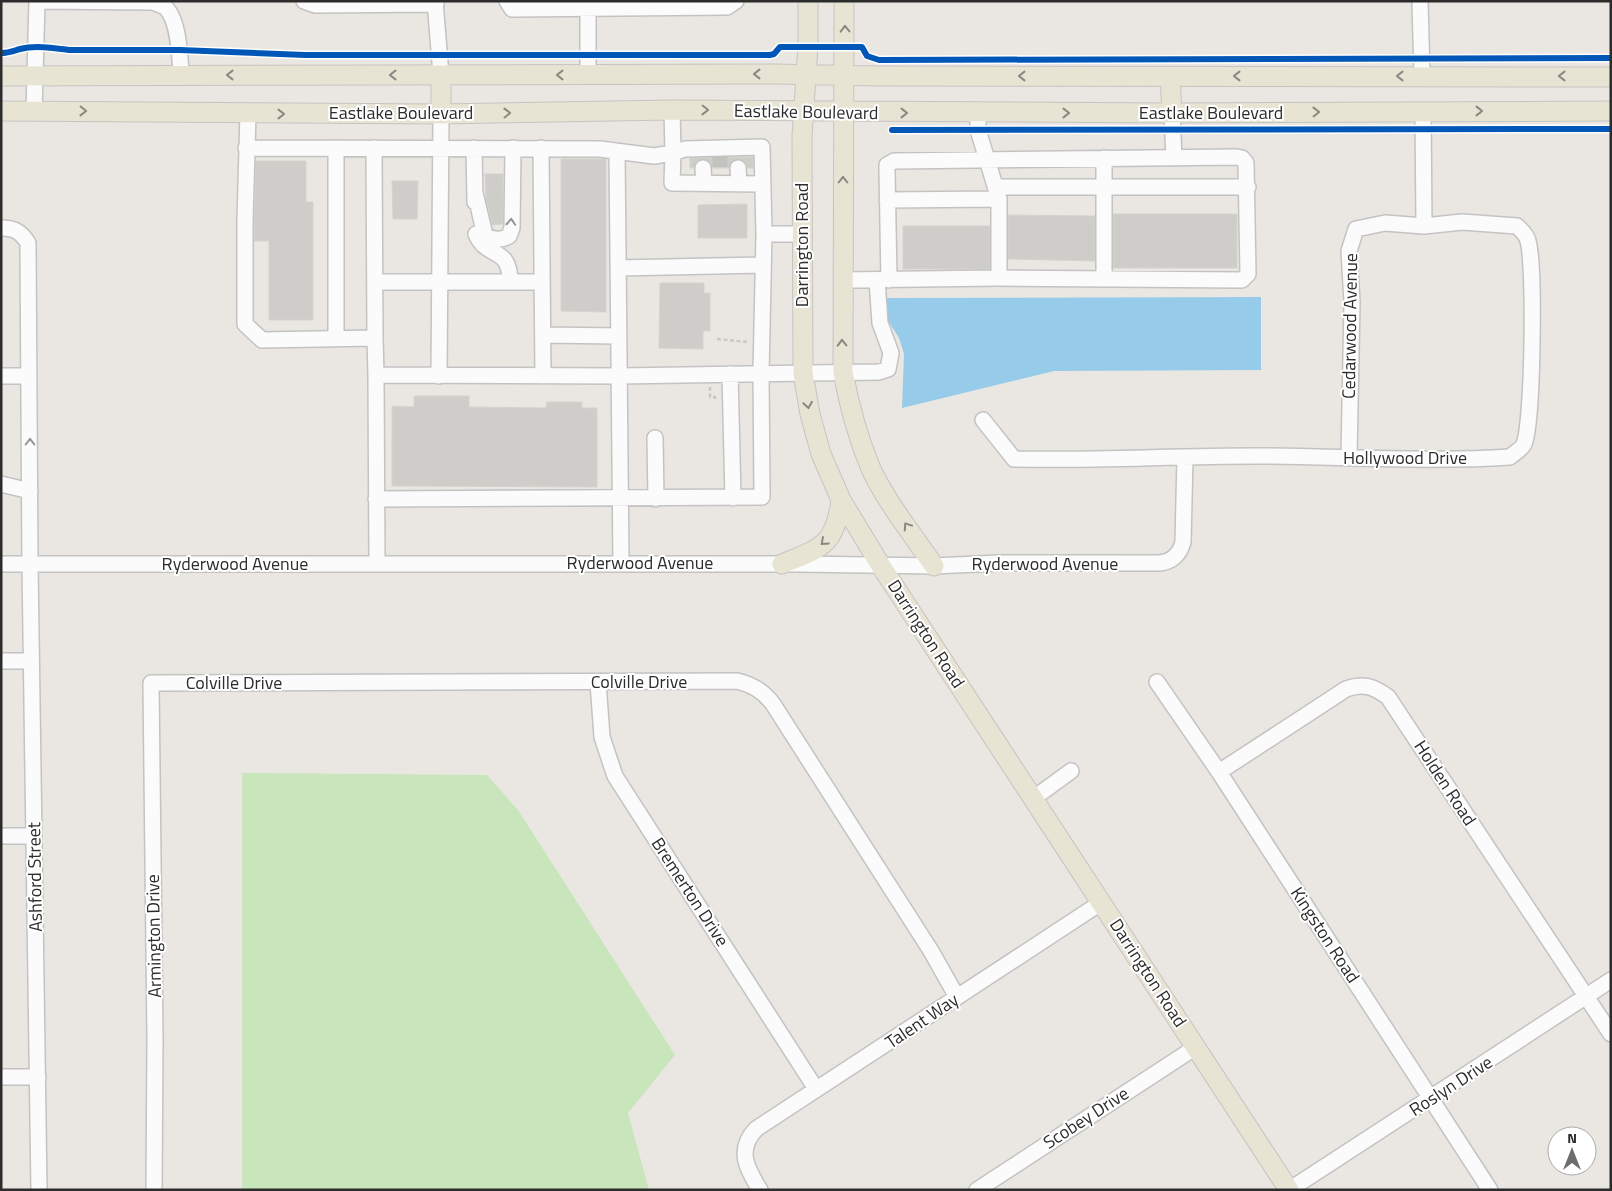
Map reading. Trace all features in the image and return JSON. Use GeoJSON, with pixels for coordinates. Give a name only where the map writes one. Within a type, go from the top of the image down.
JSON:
{"type":"FeatureCollection","features":[{"type":"Feature","properties":{"kind":"main road","name":"Darrington Road"},"geometry":{"type":"LineString","coordinates":[[808,1],[803,111],[801,234],[803,373],[810,414],[821,454],[841,500],[881,566],[1289,1190]]}},
{"type":"Feature","properties":{"kind":"main road"},"geometry":{"type":"LineString","coordinates":[[844,1],[843,372],[849,407],[872,470],[887,497],[934,566]]}},
{"type":"Feature","properties":{"kind":"main road","name":"Eastlake Boulevard"},"geometry":{"type":"LineString","coordinates":[[1,76],[806,74],[1170,77],[1611,77]]}},
{"type":"Feature","properties":{"kind":"main road"},"geometry":{"type":"LineString","coordinates":[[441,75],[441,114]]}},
{"type":"Feature","properties":{"kind":"main road"},"geometry":{"type":"LineString","coordinates":[[1170,77],[1172,114]]}},
{"type":"Feature","properties":{"kind":"main road","name":"Eastlake Boulevard"},"geometry":{"type":"LineString","coordinates":[[1,111],[441,114],[672,110],[1172,114],[1611,110]]}},
{"type":"Feature","properties":{"kind":"main road"},"geometry":{"type":"LineString","coordinates":[[782,564],[814,551],[825,543],[834,532],[841,500]]}},
{"type":"Feature","properties":{"kind":"street"},"geometry":{"type":"LineString","coordinates":[[34,111],[37,1],[152,2],[166,8],[174,25],[180,50],[181,75]]}},
{"type":"Feature","properties":{"kind":"street"},"geometry":{"type":"LineString","coordinates":[[304,1],[315,4],[435,3],[441,75]]}},
{"type":"Feature","properties":{"kind":"street"},"geometry":{"type":"LineString","coordinates":[[506,1],[512,9],[588,5],[692,4],[712,4],[727,7],[736,1]]}},
{"type":"Feature","properties":{"kind":"street"},"geometry":{"type":"LineString","coordinates":[[1420,1],[1422,76]]}},
{"type":"Feature","properties":{"kind":"street"},"geometry":{"type":"LineString","coordinates":[[588,5],[588,75]]}},
{"type":"Feature","properties":{"kind":"street"},"geometry":{"type":"LineString","coordinates":[[672,110],[672,183],[704,183],[720,176],[739,183],[762,184]]}},
{"type":"Feature","properties":{"kind":"street"},"geometry":{"type":"LineString","coordinates":[[1423,111],[1424,226]]}},
{"type":"Feature","properties":{"kind":"street"},"geometry":{"type":"LineString","coordinates":[[978,113],[978,130],[997,193],[999,278]]}},
{"type":"Feature","properties":{"kind":"street"},"geometry":{"type":"LineString","coordinates":[[248,114],[246,148],[246,324],[262,340],[376,338]]}},
{"type":"Feature","properties":{"kind":"street"},"geometry":{"type":"LineString","coordinates":[[439,376],[441,114]]}},
{"type":"Feature","properties":{"kind":"street"},"geometry":{"type":"LineString","coordinates":[[1172,114],[1174,158]]}},
{"type":"Feature","properties":{"kind":"street"},"geometry":{"type":"LineString","coordinates":[[246,148],[600,149],[617,153],[654,156],[672,152],[738,150],[762,147],[764,234],[760,373],[762,497],[620,500],[376,499]]}},
{"type":"Feature","properties":{"kind":"street"},"geometry":{"type":"LineString","coordinates":[[336,148],[336,338]]}},
{"type":"Feature","properties":{"kind":"street"},"geometry":{"type":"LineString","coordinates":[[374,148],[377,564]]}},
{"type":"Feature","properties":{"kind":"street"},"geometry":{"type":"LineString","coordinates":[[474,148],[474,231],[479,241],[506,259],[510,270],[510,282]]}},
{"type":"Feature","properties":{"kind":"street"},"geometry":{"type":"LineString","coordinates":[[475,194],[485,235],[492,240],[503,240],[509,236],[512,228],[513,148]]}},
{"type":"Feature","properties":{"kind":"street"},"geometry":{"type":"LineString","coordinates":[[541,148],[543,376]]}},
{"type":"Feature","properties":{"kind":"street"},"geometry":{"type":"LineString","coordinates":[[617,153],[621,563]]}},
{"type":"Feature","properties":{"kind":"street"},"geometry":{"type":"LineString","coordinates":[[1104,158],[1104,279]]}},
{"type":"Feature","properties":{"kind":"street"},"geometry":{"type":"LineString","coordinates":[[376,376],[619,376],[879,372],[890,366],[891,353],[880,324],[883,280],[887,200],[887,170],[890,162],[987,159],[1242,158],[1248,169],[1248,274],[1242,280],[999,278],[883,280],[842,280]]}},
{"type":"Feature","properties":{"kind":"street"},"geometry":{"type":"LineString","coordinates":[[704,168],[704,183]]}},
{"type":"Feature","properties":{"kind":"street"},"geometry":{"type":"LineString","coordinates":[[738,168],[739,183]]}},
{"type":"Feature","properties":{"kind":"street"},"geometry":{"type":"LineString","coordinates":[[887,200],[1104,187],[1248,188]]}},
{"type":"Feature","properties":{"kind":"street","name":"Hollywood Drive"},"geometry":{"type":"LineString","coordinates":[[983,420],[1014,459],[1270,456],[1349,458],[1510,457],[1524,445],[1528,422],[1532,261],[1528,238],[1517,226],[1462,222],[1424,226]]}},
{"type":"Feature","properties":{"kind":"street","name":"Cedarwood Avenue"},"geometry":{"type":"LineString","coordinates":[[1349,458],[1352,302],[1349,251],[1356,229],[1385,223],[1424,226]]}},
{"type":"Feature","properties":{"kind":"street","name":"Ashford Street"},"geometry":{"type":"LineString","coordinates":[[1,228],[12,228],[22,234],[28,243],[31,661],[39,1190]]}},
{"type":"Feature","properties":{"kind":"street"},"geometry":{"type":"LineString","coordinates":[[764,234],[801,234]]}},
{"type":"Feature","properties":{"kind":"street"},"geometry":{"type":"LineString","coordinates":[[618,268],[762,265]]}},
{"type":"Feature","properties":{"kind":"street"},"geometry":{"type":"LineString","coordinates":[[376,282],[542,282]]}},
{"type":"Feature","properties":{"kind":"street"},"geometry":{"type":"LineString","coordinates":[[542,335],[618,336]]}},
{"type":"Feature","properties":{"kind":"street"},"geometry":{"type":"LineString","coordinates":[[730,374],[733,498]]}},
{"type":"Feature","properties":{"kind":"street"},"geometry":{"type":"LineString","coordinates":[[1,376],[30,376]]}},
{"type":"Feature","properties":{"kind":"street"},"geometry":{"type":"LineString","coordinates":[[655,438],[656,499]]}},
{"type":"Feature","properties":{"kind":"street","name":"Ryderwood Avenue"},"geometry":{"type":"LineString","coordinates":[[1,564],[621,563],[934,566],[999,563],[1159,563],[1170,561],[1179,554],[1183,542],[1185,458]]}},
{"type":"Feature","properties":{"kind":"street"},"geometry":{"type":"LineString","coordinates":[[1,484],[30,491]]}},
{"type":"Feature","properties":{"kind":"street"},"geometry":{"type":"LineString","coordinates":[[1,661],[31,661]]}},
{"type":"Feature","properties":{"kind":"street","name":"Bremerton Drive"},"geometry":{"type":"LineString","coordinates":[[598,682],[602,737],[615,776],[816,1089]]}},
{"type":"Feature","properties":{"kind":"street","name":"Colville Drive"},"geometry":{"type":"LineString","coordinates":[[151,683],[737,682],[749,684],[767,696],[931,951],[957,997]]}},
{"type":"Feature","properties":{"kind":"street","name":"Kingston Road"},"geometry":{"type":"LineString","coordinates":[[1157,682],[1219,772],[1490,1190]]}},
{"type":"Feature","properties":{"kind":"street","name":"Armington Drive"},"geometry":{"type":"LineString","coordinates":[[151,683],[155,1039],[154,1190]]}},
{"type":"Feature","properties":{"kind":"street","name":"Holden Road"},"geometry":{"type":"LineString","coordinates":[[1219,772],[1346,689],[1357,686],[1376,688],[1388,696],[1611,1034]]}},
{"type":"Feature","properties":{"kind":"street"},"geometry":{"type":"LineString","coordinates":[[1034,798],[1071,771]]}},
{"type":"Feature","properties":{"kind":"street"},"geometry":{"type":"LineString","coordinates":[[1,836],[34,836]]}},
{"type":"Feature","properties":{"kind":"street","name":"Talent Way"},"geometry":{"type":"LineString","coordinates":[[760,1190],[746,1167],[744,1155],[746,1144],[756,1129],[1102,902]]}},
{"type":"Feature","properties":{"kind":"street","name":"Roslyn Drive"},"geometry":{"type":"LineString","coordinates":[[1289,1190],[1588,997],[1611,980]]}},
{"type":"Feature","properties":{"kind":"street","name":"Scobey Drive"},"geometry":{"type":"LineString","coordinates":[[977,1190],[1196,1047]]}},
{"type":"Feature","properties":{"kind":"street"},"geometry":{"type":"LineString","coordinates":[[1,1077],[38,1077]]}},
{"type":"Feature","properties":{"kind":"green space"},"geometry":{"type":"Polygon","coordinates":[[[242,773],[487,775],[518,810],[675,1055],[628,1113],[649,1190],[242,1190],[242,773]]]}},
{"type":"Feature","properties":{"kind":"water"},"geometry":{"type":"Polygon","coordinates":[[[1261,297],[1261,370],[1054,371],[902,408],[904,354],[899,338],[887,319],[885,298],[1261,297]]]}},
{"type":"Feature","properties":{"kind":"building"},"geometry":{"type":"Polygon","coordinates":[[[753,157],[753,168],[747,168],[745,162],[738,159],[732,161],[729,168],[712,168],[710,162],[703,159],[697,161],[694,168],[690,168],[690,158],[753,157]]]}},
{"type":"Feature","properties":{"kind":"building"},"geometry":{"type":"Polygon","coordinates":[[[561,159],[606,159],[606,312],[561,311],[561,159]]]}},
{"type":"Feature","properties":{"kind":"building"},"geometry":{"type":"Polygon","coordinates":[[[256,161],[306,161],[306,202],[313,202],[313,320],[269,320],[269,241],[254,241],[256,161]]]}},
{"type":"Feature","properties":{"kind":"building"},"geometry":{"type":"Polygon","coordinates":[[[485,174],[503,174],[503,224],[492,225],[486,198],[485,174]]]}},
{"type":"Feature","properties":{"kind":"building"},"geometry":{"type":"Polygon","coordinates":[[[392,181],[418,181],[417,219],[393,219],[392,181]]]}},
{"type":"Feature","properties":{"kind":"building"},"geometry":{"type":"Polygon","coordinates":[[[747,204],[747,238],[698,238],[698,205],[747,204]]]}},
{"type":"Feature","properties":{"kind":"building"},"geometry":{"type":"Polygon","coordinates":[[[1113,214],[1237,214],[1237,268],[1113,268],[1113,214]]]}},
{"type":"Feature","properties":{"kind":"building"},"geometry":{"type":"Polygon","coordinates":[[[1008,215],[1095,216],[1095,261],[1008,259],[1008,215]]]}},
{"type":"Feature","properties":{"kind":"building"},"geometry":{"type":"Polygon","coordinates":[[[903,226],[990,226],[990,269],[903,269],[903,226]]]}},
{"type":"Feature","properties":{"kind":"building"},"geometry":{"type":"Polygon","coordinates":[[[660,283],[704,283],[704,293],[710,293],[710,331],[703,331],[703,349],[659,348],[660,283]]]}},
{"type":"Feature","properties":{"kind":"building"},"geometry":{"type":"Polygon","coordinates":[[[414,396],[469,396],[469,407],[546,408],[547,402],[582,402],[582,408],[597,408],[597,487],[392,486],[392,406],[414,407],[414,396]]]}},
{"type":"Feature","properties":{"kind":"tunnel"},"geometry":{"type":"LineString","coordinates":[[720,152],[720,168]]}},
{"type":"Feature","properties":{"kind":"cycle path"},"geometry":{"type":"LineString","coordinates":[[1,53],[38,47],[69,50],[180,50],[305,55],[770,55],[774,54],[780,47],[862,47],[867,56],[879,60],[1611,58]]}},
{"type":"Feature","properties":{"kind":"cycle path"},"geometry":{"type":"LineString","coordinates":[[892,130],[1611,129]]}}]}
